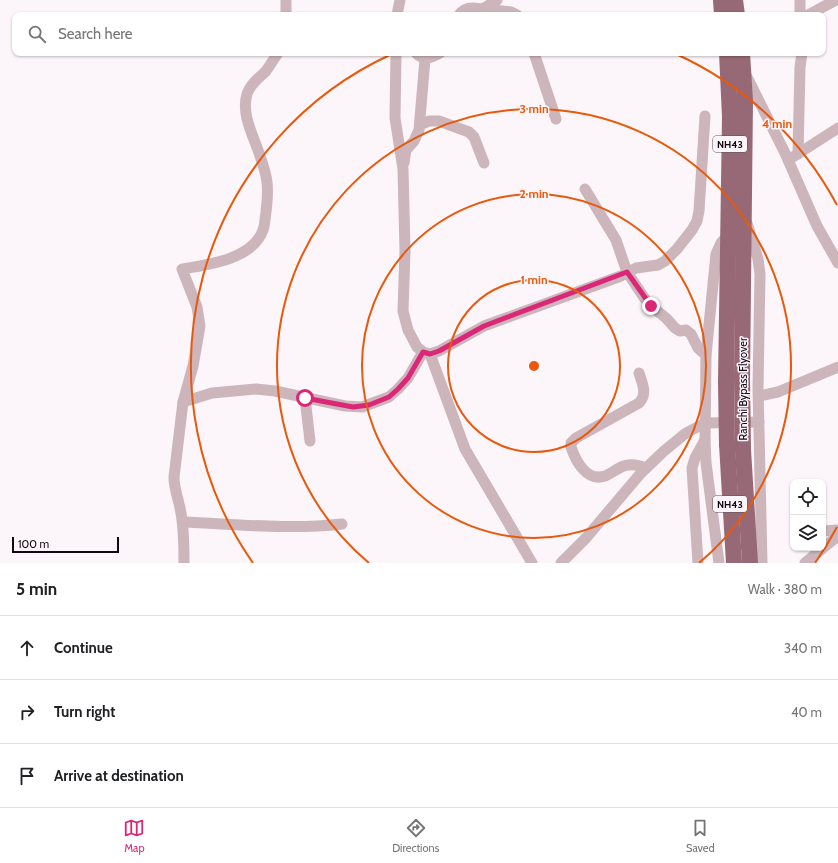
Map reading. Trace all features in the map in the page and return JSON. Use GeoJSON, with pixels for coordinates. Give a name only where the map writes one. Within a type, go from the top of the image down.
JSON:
{"type":"FeatureCollection","features":[{"type":"Feature","properties":{"kind":"highway"},"geometry":{"type":"LineString","coordinates":[[720,0],[722,12]]}},
{"type":"Feature","properties":{"kind":"highway"},"geometry":{"type":"LineString","coordinates":[[735,0],[737,12]]}},
{"type":"Feature","properties":{"kind":"highway","name":"NH43"},"geometry":{"type":"LineString","coordinates":[[726,56],[730,117],[729,234]]}},
{"type":"Feature","properties":{"kind":"highway","name":"NH43"},"geometry":{"type":"LineString","coordinates":[[742,56],[745,101],[745,214]]}},
{"type":"Feature","properties":{"kind":"highway","name":"Ranchi Bypass Flyover"},"geometry":{"type":"LineString","coordinates":[[745,214],[742,450],[750,563]]}},
{"type":"Feature","properties":{"kind":"highway","name":"Ranchi Bypass Flyover"},"geometry":{"type":"LineString","coordinates":[[729,234],[726,382],[727,444],[734,563]]}},
{"type":"Feature","properties":{"kind":"street"},"geometry":{"type":"LineString","coordinates":[[286,0],[286,12]]}},
{"type":"Feature","properties":{"kind":"street"},"geometry":{"type":"LineString","coordinates":[[398,12],[400,0]]}},
{"type":"Feature","properties":{"kind":"street"},"geometry":{"type":"LineString","coordinates":[[483,9],[497,0]]}},
{"type":"Feature","properties":{"kind":"street"},"geometry":{"type":"LineString","coordinates":[[800,0],[800,12]]}},
{"type":"Feature","properties":{"kind":"street"},"geometry":{"type":"LineString","coordinates":[[814,12],[836,0]]}},
{"type":"Feature","properties":{"kind":"street"},"geometry":{"type":"LineString","coordinates":[[461,12],[469,8],[511,12]]}},
{"type":"Feature","properties":{"kind":"street"},"geometry":{"type":"LineString","coordinates":[[184,563],[183,522],[174,481],[183,402],[193,366],[200,326],[197,307],[182,269],[211,264],[242,253],[252,247],[264,230],[268,196],[267,175],[248,121],[246,106],[247,94],[252,84],[266,70],[276,56]]}},
{"type":"Feature","properties":{"kind":"street"},"geometry":{"type":"LineString","coordinates":[[396,56],[395,118],[402,170],[405,251],[403,311],[408,330],[417,347],[427,353],[465,449],[532,563]]}},
{"type":"Feature","properties":{"kind":"street"},"geometry":{"type":"LineString","coordinates":[[402,170],[406,150],[417,135],[420,125],[420,56],[431,58],[435,56]]}},
{"type":"Feature","properties":{"kind":"street"},"geometry":{"type":"LineString","coordinates":[[535,56],[556,119]]}},
{"type":"Feature","properties":{"kind":"street"},"geometry":{"type":"LineString","coordinates":[[798,154],[802,56]]}},
{"type":"Feature","properties":{"kind":"street"},"geometry":{"type":"LineString","coordinates":[[728,70],[744,71],[788,159],[817,226],[838,263]]}},
{"type":"Feature","properties":{"kind":"street"},"geometry":{"type":"LineString","coordinates":[[183,402],[212,393],[256,389],[275,391],[353,407],[369,405],[389,397],[398,389],[427,353],[439,351],[484,326],[642,266],[658,265],[665,261],[677,249],[695,225],[699,211],[705,116]]}},
{"type":"Feature","properties":{"kind":"street"},"geometry":{"type":"LineString","coordinates":[[420,125],[429,121],[439,121],[469,132],[474,137],[484,163]]}},
{"type":"Feature","properties":{"kind":"street"},"geometry":{"type":"LineString","coordinates":[[788,159],[838,128]]}},
{"type":"Feature","properties":{"kind":"street"},"geometry":{"type":"LineString","coordinates":[[585,189],[616,240],[627,272],[648,303],[666,318],[675,328],[680,331],[686,330],[691,334],[698,348],[706,355]]}},
{"type":"Feature","properties":{"kind":"street"},"geometry":{"type":"LineString","coordinates":[[745,214],[758,259],[760,274],[759,422],[762,563]]}},
{"type":"Feature","properties":{"kind":"street"},"geometry":{"type":"LineString","coordinates":[[719,563],[706,464],[706,355],[716,254],[721,243],[729,234]]}},
{"type":"Feature","properties":{"kind":"street"},"geometry":{"type":"LineString","coordinates":[[759,396],[778,392],[838,367]]}},
{"type":"Feature","properties":{"kind":"street"},"geometry":{"type":"LineString","coordinates":[[639,373],[644,392],[643,400],[576,438],[571,443],[585,472],[589,476],[606,476],[627,465],[646,468]]}},
{"type":"Feature","properties":{"kind":"street"},"geometry":{"type":"LineString","coordinates":[[305,398],[310,441]]}},
{"type":"Feature","properties":{"kind":"street"},"geometry":{"type":"LineString","coordinates":[[561,563],[586,538],[646,468],[678,439],[705,423],[759,422]]}},
{"type":"Feature","properties":{"kind":"street"},"geometry":{"type":"LineString","coordinates":[[698,563],[692,468],[695,458],[705,440]]}},
{"type":"Feature","properties":{"kind":"street"},"geometry":{"type":"LineString","coordinates":[[183,522],[270,526],[320,526],[342,524]]}},
{"type":"Feature","properties":{"kind":"street"},"geometry":{"type":"LineString","coordinates":[[826,531],[838,530]]}},
{"type":"Feature","properties":{"kind":"street"},"geometry":{"type":"LineString","coordinates":[[826,546],[838,536]]}},
{"type":"Feature","properties":{"kind":"street"},"geometry":{"type":"LineString","coordinates":[[805,563],[819,551]]}},
{"type":"Feature","properties":{"kind":"route"},"geometry":{"type":"LineString","coordinates":[[305,398],[353,407],[369,405],[389,397],[404,384],[423,352],[430,354],[439,351],[484,326],[621,276],[627,272],[651,306]]}}]}
